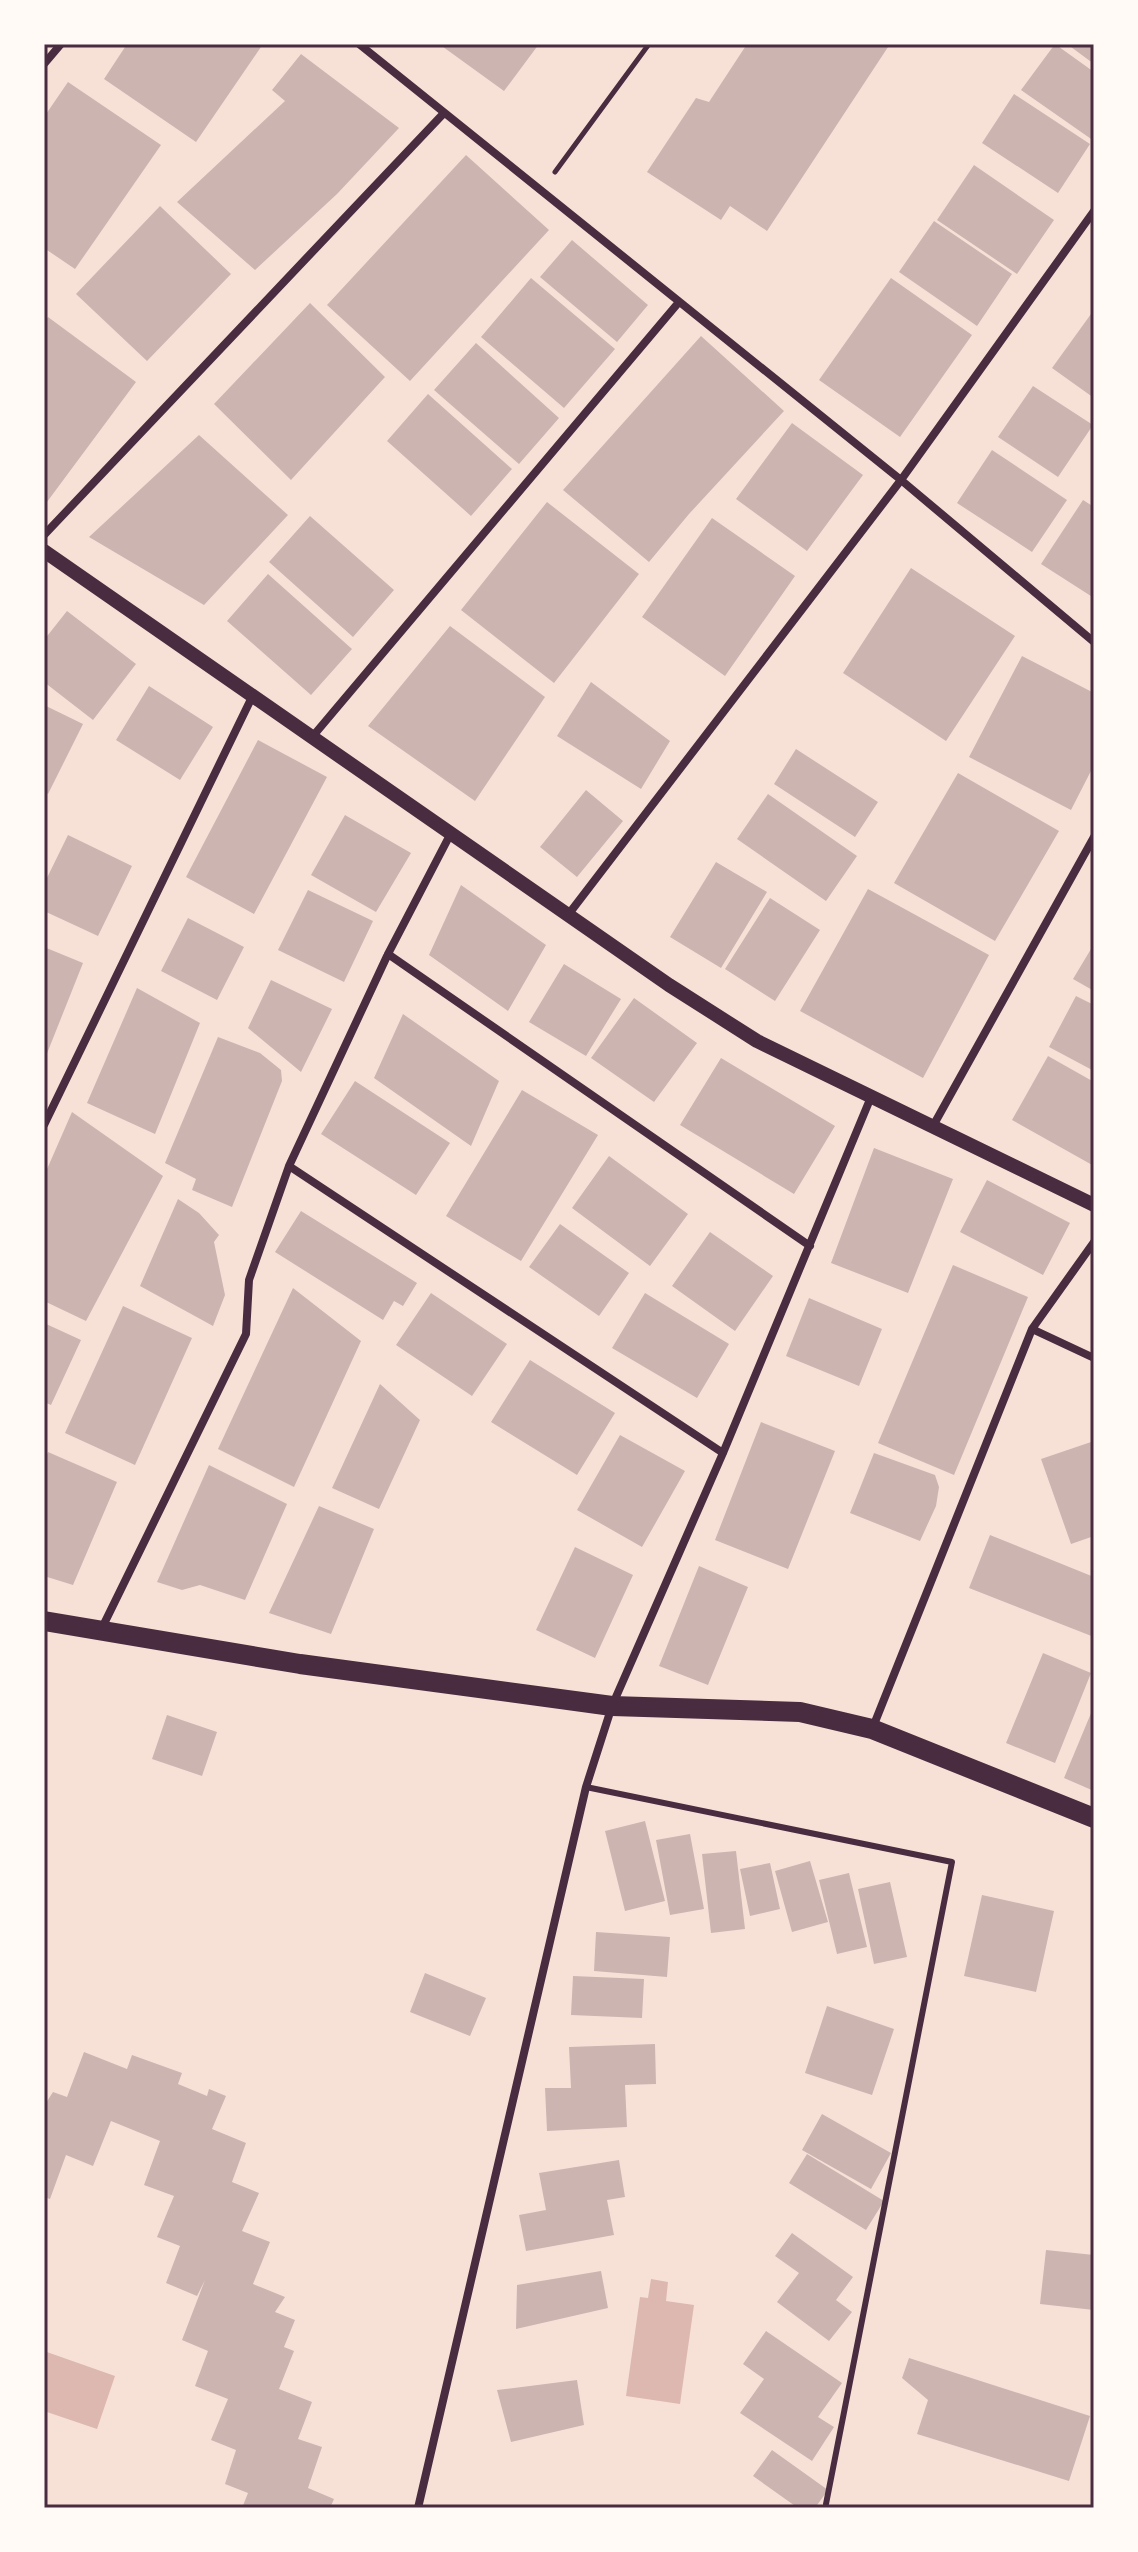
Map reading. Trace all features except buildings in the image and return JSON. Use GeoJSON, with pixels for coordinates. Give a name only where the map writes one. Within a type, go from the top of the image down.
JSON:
{"type":"FeatureCollection","features":[{"type":"Feature","properties":{"kind":"main road"},"geometry":{"type":"LineString","coordinates":[[44,1621],[300,1664],[612,1706],[800,1712],[872,1729],[1094,1818]]}},
{"type":"Feature","properties":{"kind":"street"},"geometry":{"type":"LineString","coordinates":[[44,64],[61,44]]}},
{"type":"Feature","properties":{"kind":"street"},"geometry":{"type":"LineString","coordinates":[[359,44],[901,480],[1094,642]]}},
{"type":"Feature","properties":{"kind":"street"},"geometry":{"type":"LineString","coordinates":[[44,535],[444,113]]}},
{"type":"Feature","properties":{"kind":"street"},"geometry":{"type":"LineString","coordinates":[[568,915],[901,480],[1094,211]]}},
{"type":"Feature","properties":{"kind":"street"},"geometry":{"type":"LineString","coordinates":[[313,736],[679,302]]}},
{"type":"Feature","properties":{"kind":"street"},"geometry":{"type":"LineString","coordinates":[[44,551],[669,985],[757,1041],[1094,1205]]}},
{"type":"Feature","properties":{"kind":"street"},"geometry":{"type":"LineString","coordinates":[[44,1125],[253,695]]}},
{"type":"Feature","properties":{"kind":"street"},"geometry":{"type":"LineString","coordinates":[[101,1631],[246,1334],[249,1280],[289,1166],[388,954],[451,833]]}},
{"type":"Feature","properties":{"kind":"street"},"geometry":{"type":"LineString","coordinates":[[933,1126],[1094,837]]}},
{"type":"Feature","properties":{"kind":"street"},"geometry":{"type":"LineString","coordinates":[[388,954],[810,1246]]}},
{"type":"Feature","properties":{"kind":"street"},"geometry":{"type":"LineString","coordinates":[[418,2508],[586,1787],[612,1706],[723,1453],[871,1097]]}},
{"type":"Feature","properties":{"kind":"street"},"geometry":{"type":"LineString","coordinates":[[289,1166],[723,1453]]}},
{"type":"Feature","properties":{"kind":"street"},"geometry":{"type":"LineString","coordinates":[[872,1729],[1032,1329],[1094,1242]]}},
{"type":"Feature","properties":{"kind":"street"},"geometry":{"type":"LineString","coordinates":[[1032,1329],[1094,1358]]}},
{"type":"Feature","properties":{"kind":"lane"},"geometry":{"type":"LineString","coordinates":[[586,1787],[952,1862],[826,2504]]}},
{"type":"Feature","properties":{"kind":"path"},"geometry":{"type":"LineString","coordinates":[[541,191],[649,44]]}},
{"type":"Feature","properties":{"kind":"shaded area"},"geometry":{"type":"Polygon","coordinates":[[[651,2279],[668,2282],[666,2301],[694,2305],[680,2404],[626,2396],[640,2297],[648,2298],[651,2279]]]}},
{"type":"Feature","properties":{"kind":"shaded area"},"geometry":{"type":"Polygon","coordinates":[[[44,2351],[115,2376],[97,2429],[44,2411],[44,2351]]]}}]}
